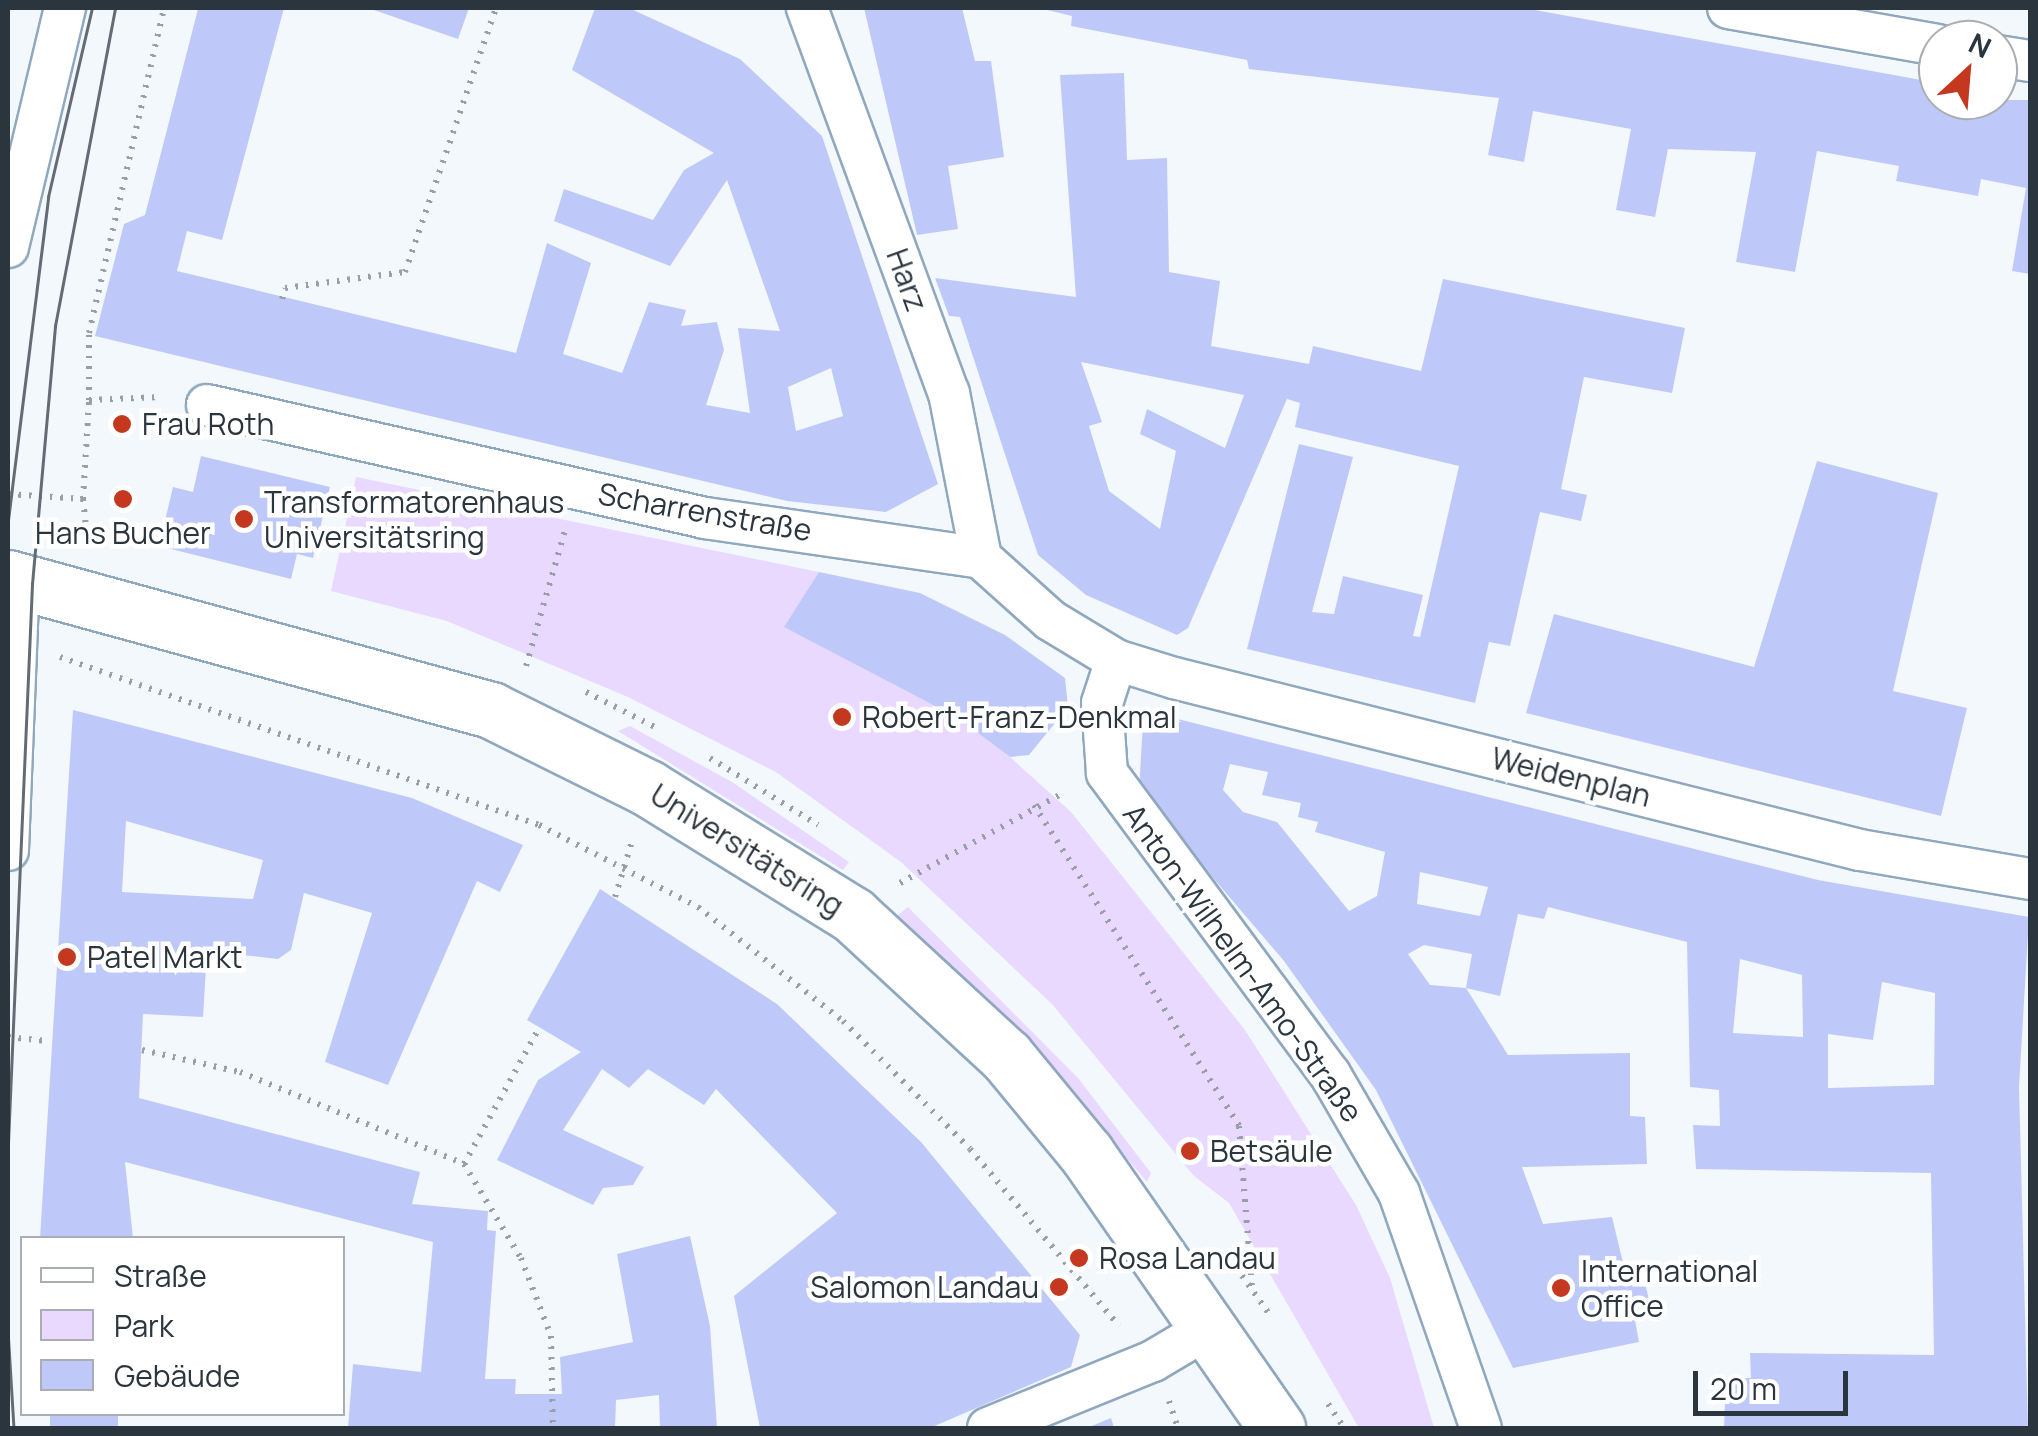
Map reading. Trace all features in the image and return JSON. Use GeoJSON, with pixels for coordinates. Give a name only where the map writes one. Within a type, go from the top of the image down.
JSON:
{"type":"FeatureCollection","features":[{"type":"Feature","properties":{"kind":"street"},"geometry":{"type":"LineString","coordinates":[[8,248],[65,8]]}},
{"type":"Feature","properties":{"kind":"street","name":"Harz"},"geometry":{"type":"LineString","coordinates":[[807,8],[949,393],[981,558]]}},
{"type":"Feature","properties":{"kind":"street"},"geometry":{"type":"LineString","coordinates":[[1728,8],[1918,41]]}},
{"type":"Feature","properties":{"kind":"street","name":"Scharrenstraße"},"geometry":{"type":"LineString","coordinates":[[207,405],[577,490],[981,558]]}},
{"type":"Feature","properties":{"kind":"street"},"geometry":{"type":"LineString","coordinates":[[981,558],[1050,620],[1116,660]]}},
{"type":"Feature","properties":{"kind":"street"},"geometry":{"type":"LineString","coordinates":[[8,850],[16,647],[13,579]]}},
{"type":"Feature","properties":{"kind":"street","name":"Universitätsring"},"geometry":{"type":"LineString","coordinates":[[13,579],[492,710],[794,876],[852,916],[1006,1056],[1212,1326],[1276,1428]]}},
{"type":"Feature","properties":{"kind":"street","name":"Weidenplan"},"geometry":{"type":"LineString","coordinates":[[1116,660],[1860,850],[2030,879]]}},
{"type":"Feature","properties":{"kind":"street","name":"Anton-Wilhelm-Amo-Straße"},"geometry":{"type":"LineString","coordinates":[[1116,660],[1102,704],[1107,773],[1330,1074],[1399,1192],[1481,1428]]}},
{"type":"Feature","properties":{"kind":"street"},"geometry":{"type":"LineString","coordinates":[[988,1428],[1152,1361],[1212,1326]]}},
{"type":"Feature","properties":{"kind":"path"},"geometry":{"type":"LineString","coordinates":[[8,494],[83,499],[89,400],[88,333],[164,8]]}},
{"type":"Feature","properties":{"kind":"path"},"geometry":{"type":"LineString","coordinates":[[282,298],[285,288],[405,272],[496,8]]}},
{"type":"Feature","properties":{"kind":"path"},"geometry":{"type":"LineString","coordinates":[[89,400],[139,393],[207,405]]}},
{"type":"Feature","properties":{"kind":"path"},"geometry":{"type":"LineString","coordinates":[[526,666],[577,490]]}},
{"type":"Feature","properties":{"kind":"path"},"geometry":{"type":"LineString","coordinates":[[16,647],[539,825],[698,907],[842,1021],[970,1149],[1152,1361]]}},
{"type":"Feature","properties":{"kind":"path"},"geometry":{"type":"LineString","coordinates":[[1066,791],[1078,806]]}},
{"type":"Feature","properties":{"kind":"path"},"geometry":{"type":"LineString","coordinates":[[900,883],[1034,804],[1239,1126],[1252,1289]]}},
{"type":"Feature","properties":{"kind":"path"},"geometry":{"type":"LineString","coordinates":[[464,1164],[539,1028]]}},
{"type":"Feature","properties":{"kind":"path"},"geometry":{"type":"LineString","coordinates":[[8,1037],[48,1040]]}},
{"type":"Feature","properties":{"kind":"path"},"geometry":{"type":"LineString","coordinates":[[142,1050],[240,1072],[464,1164],[521,1258],[551,1336],[553,1428]]}},
{"type":"Feature","properties":{"kind":"path"},"geometry":{"type":"LineString","coordinates":[[1169,1402],[1178,1428]]}},
{"type":"Feature","properties":{"kind":"green space"},"geometry":{"type":"Polygon","coordinates":[[[356,477],[819,572],[785,627],[958,718],[1010,757],[1071,812],[1245,1030],[1356,1205],[1390,1278],[1434,1428],[1359,1428],[1229,1203],[1194,1176],[1052,1004],[901,862],[776,772],[628,697],[447,621],[331,591],[356,477]]]}},
{"type":"Feature","properties":{"kind":"green space"},"geometry":{"type":"Polygon","coordinates":[[[630,726],[732,782],[849,862],[843,870],[618,731],[630,726]]]}},
{"type":"Feature","properties":{"kind":"green space"},"geometry":{"type":"Polygon","coordinates":[[[908,907],[1078,1078],[1151,1173],[1147,1182],[1030,1045],[897,916],[908,907]]]}},
{"type":"Feature","properties":{"kind":"building"},"geometry":{"type":"Polygon","coordinates":[[[284,8],[222,240],[187,231],[177,271],[516,353],[547,243],[591,263],[563,354],[622,373],[649,302],[686,310],[681,326],[717,322],[724,350],[706,405],[750,413],[738,328],[780,331],[727,180],[670,266],[554,221],[564,189],[653,220],[684,170],[714,153],[572,70],[595,8],[629,8],[740,59],[822,136],[938,484],[886,512],[787,501],[95,336],[124,224],[145,215],[198,9],[284,8]],[[831,368],[788,387],[796,431],[843,416],[831,368]]]}},
{"type":"Feature","properties":{"kind":"building"},"geometry":{"type":"Polygon","coordinates":[[[368,8],[469,8],[458,39],[368,8]]]}},
{"type":"Feature","properties":{"kind":"building"},"geometry":{"type":"Polygon","coordinates":[[[864,8],[962,8],[975,61],[991,61],[1004,157],[948,166],[958,229],[917,235],[864,8]]]}},
{"type":"Feature","properties":{"kind":"building"},"geometry":{"type":"Polygon","coordinates":[[[1039,8],[1524,8],[1918,79],[1918,120],[2018,120],[2018,100],[2030,100],[2030,274],[2012,271],[2026,188],[1981,179],[1978,196],[1896,181],[1899,166],[1817,151],[1795,272],[1736,262],[1756,152],[1668,149],[1655,217],[1616,210],[1631,129],[1533,111],[1524,162],[1488,155],[1499,98],[1249,69],[1247,60],[1071,26],[1072,16],[1039,8]]]}},
{"type":"Feature","properties":{"kind":"building"},"geometry":{"type":"Polygon","coordinates":[[[1124,73],[1127,160],[1167,158],[1169,272],[1220,281],[1211,346],[1309,364],[1313,346],[1421,371],[1443,279],[1685,328],[1672,393],[1584,377],[1561,489],[1587,495],[1581,521],[1540,512],[1510,646],[1489,642],[1475,703],[1247,649],[1299,444],[1353,457],[1312,612],[1334,614],[1343,576],[1423,595],[1413,636],[1420,637],[1459,466],[1295,427],[1300,403],[1287,399],[1188,628],[1177,635],[1086,595],[1038,555],[960,317],[949,316],[935,278],[1076,297],[1060,75],[1124,73]],[[1081,362],[1102,422],[1089,426],[1109,491],[1160,529],[1176,451],[1140,434],[1147,409],[1225,448],[1244,395],[1081,362]]]}},
{"type":"Feature","properties":{"kind":"building","name":"Transformatorenhaus Universitätsring"},"geometry":{"type":"Polygon","coordinates":[[[201,456],[330,487],[313,558],[297,554],[291,579],[159,546],[173,487],[193,492],[201,456]]]}},
{"type":"Feature","properties":{"kind":"building"},"geometry":{"type":"Polygon","coordinates":[[[1817,461],[1938,493],[1893,691],[1967,708],[1941,816],[1526,713],[1554,614],[1754,667],[1817,461]]]}},
{"type":"Feature","properties":{"kind":"building"},"geometry":{"type":"Polygon","coordinates":[[[819,572],[920,593],[1005,635],[1065,678],[1068,707],[1029,755],[1010,757],[958,718],[784,627],[819,572]]]}},
{"type":"Feature","properties":{"kind":"building"},"geometry":{"type":"Polygon","coordinates":[[[73,710],[412,798],[523,845],[500,892],[477,881],[388,1085],[325,1062],[372,913],[304,893],[291,950],[278,959],[207,951],[203,1017],[143,1014],[139,1098],[420,1172],[412,1204],[488,1211],[487,1230],[496,1231],[485,1379],[516,1379],[515,1394],[562,1394],[560,1357],[633,1342],[617,1254],[690,1236],[710,1326],[717,1428],[660,1428],[659,1395],[616,1400],[615,1428],[348,1428],[353,1364],[421,1372],[433,1242],[125,1162],[133,1236],[40,1236],[73,710]],[[126,821],[122,892],[253,899],[263,860],[126,821]]]}},
{"type":"Feature","properties":{"kind":"building"},"geometry":{"type":"Polygon","coordinates":[[[1158,714],[1818,880],[2029,917],[2019,1087],[2028,1428],[1724,1428],[1726,1378],[1751,1378],[1750,1353],[1934,1355],[1931,1173],[1696,1169],[1693,1125],[1720,1126],[1719,1090],[1690,1087],[1687,942],[1548,907],[1544,919],[1518,914],[1500,996],[1466,988],[1508,1055],[1630,1053],[1630,1116],[1645,1117],[1647,1164],[1522,1167],[1543,1224],[1612,1217],[1624,1267],[1640,1262],[1650,1304],[1633,1309],[1639,1342],[1513,1368],[1376,1090],[1284,961],[1139,791],[1143,722],[1158,714]],[[1230,764],[1223,790],[1243,812],[1277,822],[1349,911],[1377,896],[1385,852],[1315,832],[1318,822],[1298,817],[1301,803],[1262,795],[1268,772],[1230,764]],[[1420,872],[1417,904],[1480,916],[1488,887],[1420,872]],[[1424,945],[1408,954],[1430,985],[1466,988],[1472,954],[1424,945]],[[1740,959],[1733,1033],[1803,1037],[1802,975],[1740,959]],[[1882,982],[1873,1040],[1828,1034],[1828,1088],[1934,1085],[1935,993],[1882,982]]]}},
{"type":"Feature","properties":{"kind":"building"},"geometry":{"type":"Polygon","coordinates":[[[600,889],[777,1004],[921,1142],[1080,1335],[1071,1367],[930,1428],[760,1428],[734,1296],[837,1213],[716,1089],[704,1105],[648,1069],[629,1088],[602,1069],[563,1130],[644,1167],[633,1185],[603,1188],[593,1205],[497,1160],[538,1080],[581,1052],[527,1020],[600,889]]]}},
{"type":"Feature","properties":{"kind":"building"},"geometry":{"type":"Polygon","coordinates":[[[50,1416],[118,1416],[118,1428],[50,1428],[50,1416]]]}},
{"type":"Feature","properties":{"kind":"building"},"geometry":{"type":"Polygon","coordinates":[[[1111,1418],[1114,1428],[1087,1428],[1111,1418]]]}},
{"type":"Feature","properties":{"kind":"tram line"},"geometry":{"type":"LineString","coordinates":[[8,520],[48,197],[92,8]]}},
{"type":"Feature","properties":{"kind":"tram line"},"geometry":{"type":"LineString","coordinates":[[8,1143],[32,584],[55,326],[115,8]]}},
{"type":"Feature","properties":{"kind":"tram line"},"geometry":{"type":"LineString","coordinates":[[8,1330],[14,1428]]}},
{"type":"Feature","properties":{"kind":"place","name":"Frau Roth"},"geometry":{"type":"Point","coordinates":[122,424]}},
{"type":"Feature","properties":{"kind":"place","name":"Hans Bucher"},"geometry":{"type":"Point","coordinates":[123,499]}},
{"type":"Feature","properties":{"kind":"place","name":"Transformatorenhaus Universitätsring"},"geometry":{"type":"Point","coordinates":[244,519]}},
{"type":"Feature","properties":{"kind":"place","name":"Robert-Franz-Denkmal"},"geometry":{"type":"Point","coordinates":[842,717]}},
{"type":"Feature","properties":{"kind":"place","name":"Patel Markt"},"geometry":{"type":"Point","coordinates":[67,957]}},
{"type":"Feature","properties":{"kind":"place","name":"Betsäule"},"geometry":{"type":"Point","coordinates":[1190,1151]}},
{"type":"Feature","properties":{"kind":"place","name":"Rosa Landau"},"geometry":{"type":"Point","coordinates":[1079,1258]}},
{"type":"Feature","properties":{"kind":"place","name":"Salomon Landau"},"geometry":{"type":"Point","coordinates":[1059,1287]}},
{"type":"Feature","properties":{"kind":"place","name":"International Office"},"geometry":{"type":"Point","coordinates":[1561,1288]}}]}
